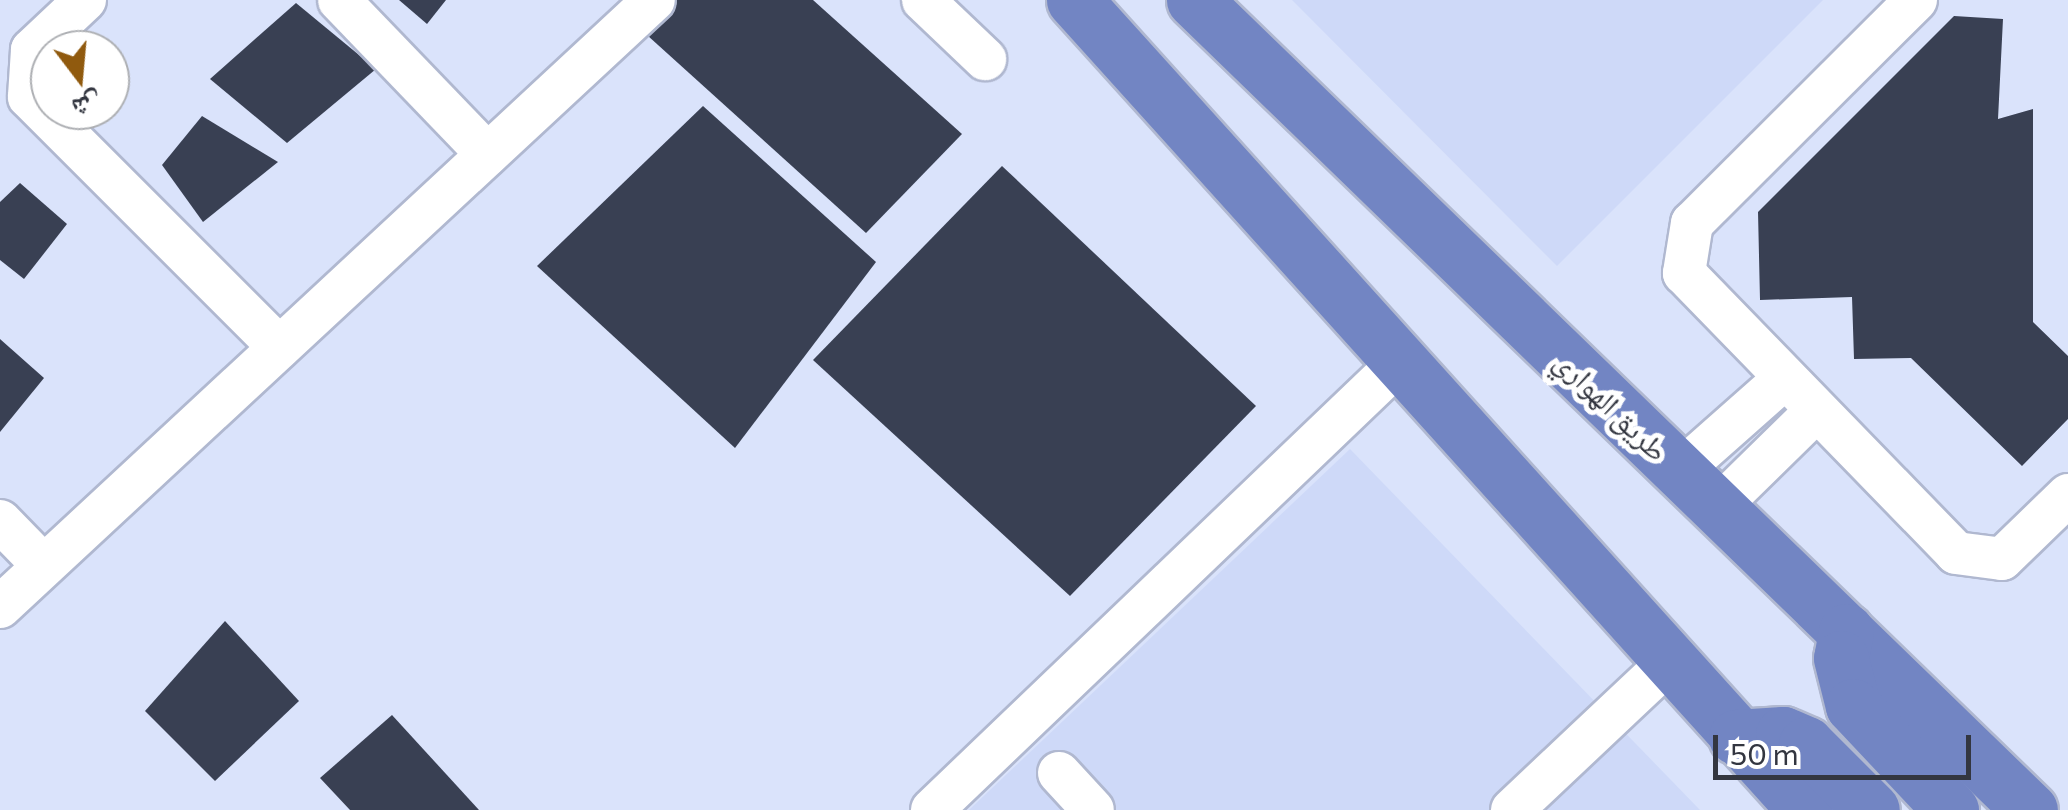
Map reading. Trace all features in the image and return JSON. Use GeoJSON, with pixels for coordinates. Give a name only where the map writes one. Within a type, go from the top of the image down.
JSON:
{"type":"FeatureCollection","features":[{"type":"Feature","properties":{"kind":"highway"},"geometry":{"type":"LineString","coordinates":[[1074,0],[1667,664],[1805,810]]}},
{"type":"Feature","properties":{"kind":"highway","name":"طريق الهواري"},"geometry":{"type":"LineString","coordinates":[[1194,0],[2030,810]]}},
{"type":"Feature","properties":{"kind":"highway"},"geometry":{"type":"LineString","coordinates":[[1846,631],[1841,658],[1854,706],[1951,810]]}},
{"type":"Feature","properties":{"kind":"highway"},"geometry":{"type":"LineString","coordinates":[[1736,737],[1783,734],[1806,744],[1872,810]]}},
{"type":"Feature","properties":{"kind":"street"},"geometry":{"type":"LineString","coordinates":[[86,0],[32,50],[29,97],[279,347]]}},
{"type":"Feature","properties":{"kind":"street"},"geometry":{"type":"LineString","coordinates":[[339,0],[487,154]]}},
{"type":"Feature","properties":{"kind":"street"},"geometry":{"type":"LineString","coordinates":[[0,608],[654,0]]}},
{"type":"Feature","properties":{"kind":"street"},"geometry":{"type":"LineString","coordinates":[[923,0],[984,60]]}},
{"type":"Feature","properties":{"kind":"street"},"geometry":{"type":"LineString","coordinates":[[1916,0],[1685,234],[1691,284],[1815,412],[1970,560],[2016,550],[2068,495]]}},
{"type":"Feature","properties":{"kind":"street"},"geometry":{"type":"LineString","coordinates":[[932,810],[1399,364]]}},
{"type":"Feature","properties":{"kind":"street"},"geometry":{"type":"LineString","coordinates":[[1699,489],[1784,380]]}},
{"type":"Feature","properties":{"kind":"street"},"geometry":{"type":"LineString","coordinates":[[1699,489],[1815,412]]}},
{"type":"Feature","properties":{"kind":"street"},"geometry":{"type":"LineString","coordinates":[[0,521],[44,566]]}},
{"type":"Feature","properties":{"kind":"street"},"geometry":{"type":"LineString","coordinates":[[1512,810],[1667,664]]}},
{"type":"Feature","properties":{"kind":"street"},"geometry":{"type":"LineString","coordinates":[[1059,774],[1093,810]]}},
{"type":"Feature","properties":{"kind":"shaded area"},"geometry":{"type":"Polygon","coordinates":[[[1292,0],[1823,0],[1557,266],[1292,0]]]}},
{"type":"Feature","properties":{"kind":"shaded area"},"geometry":{"type":"Polygon","coordinates":[[[1350,449],[1700,810],[969,810],[1350,449]]]}},
{"type":"Feature","properties":{"kind":"building"},"geometry":{"type":"Polygon","coordinates":[[[399,0],[446,0],[427,24],[399,0]]]}},
{"type":"Feature","properties":{"kind":"building"},"geometry":{"type":"Polygon","coordinates":[[[667,0],[813,0],[962,134],[866,233],[637,26],[667,0]]]}},
{"type":"Feature","properties":{"kind":"building"},"geometry":{"type":"Polygon","coordinates":[[[296,3],[376,69],[287,143],[210,79],[296,3]]]}},
{"type":"Feature","properties":{"kind":"building"},"geometry":{"type":"Polygon","coordinates":[[[1954,16],[2003,19],[1998,119],[2033,109],[2033,322],[2068,356],[2068,419],[2022,466],[1911,358],[1854,359],[1852,297],[1760,300],[1758,212],[1954,16]]]}},
{"type":"Feature","properties":{"kind":"building"},"geometry":{"type":"Polygon","coordinates":[[[703,106],[876,262],[735,448],[537,266],[703,106]]]}},
{"type":"Feature","properties":{"kind":"building"},"geometry":{"type":"Polygon","coordinates":[[[202,116],[278,162],[203,222],[162,165],[202,116]]]}},
{"type":"Feature","properties":{"kind":"building"},"geometry":{"type":"Polygon","coordinates":[[[1002,166],[1256,406],[1070,596],[813,360],[1002,166]]]}},
{"type":"Feature","properties":{"kind":"building"},"geometry":{"type":"Polygon","coordinates":[[[20,183],[67,224],[24,279],[0,260],[0,202],[20,183]]]}},
{"type":"Feature","properties":{"kind":"building"},"geometry":{"type":"Polygon","coordinates":[[[0,339],[44,378],[0,432],[0,339]]]}},
{"type":"Feature","properties":{"kind":"building"},"geometry":{"type":"Polygon","coordinates":[[[225,621],[299,701],[215,781],[145,711],[225,621]]]}},
{"type":"Feature","properties":{"kind":"building"},"geometry":{"type":"Polygon","coordinates":[[[392,715],[479,810],[350,810],[320,778],[392,715]]]}}]}
